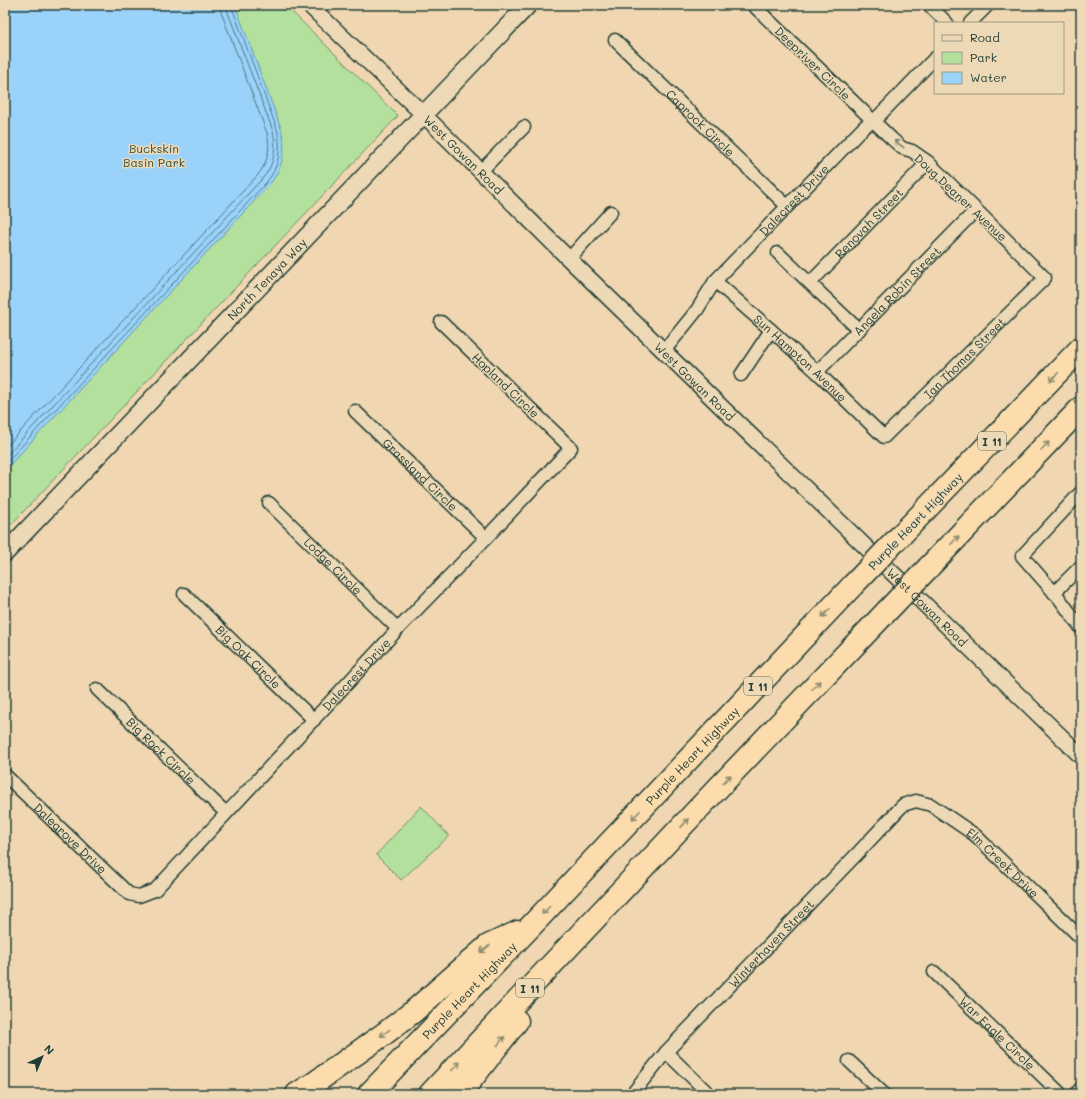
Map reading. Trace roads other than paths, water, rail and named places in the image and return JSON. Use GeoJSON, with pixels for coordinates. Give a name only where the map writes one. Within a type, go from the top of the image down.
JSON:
{"type":"FeatureCollection","features":[{"type":"Feature","properties":{"kind":"highway","name":"Purple Heart Highway"},"geometry":{"type":"LineString","coordinates":[[369,1094],[532,925],[853,585],[1081,348]]}},
{"type":"Feature","properties":{"kind":"highway","name":"I 11"},"geometry":{"type":"LineString","coordinates":[[430,1094],[886,611],[1081,408]]}},
{"type":"Feature","properties":{"kind":"highway"},"geometry":{"type":"LineString","coordinates":[[460,1094],[629,882]]}},
{"type":"Feature","properties":{"kind":"highway"},"geometry":{"type":"LineString","coordinates":[[297,1094],[384,1034],[414,1011],[488,946],[532,925]]}},
{"type":"Feature","properties":{"kind":"main road","name":"North Tenaya Way"},"geometry":{"type":"LineString","coordinates":[[5,553],[528,5]]}},
{"type":"Feature","properties":{"kind":"street","name":"West Gowan Road"},"geometry":{"type":"LineString","coordinates":[[309,5],[423,114],[480,172],[664,352],[1081,756]]}},
{"type":"Feature","properties":{"kind":"street","name":"Deepriver Circle"},"geometry":{"type":"LineString","coordinates":[[754,5],[873,122]]}},
{"type":"Feature","properties":{"kind":"street"},"geometry":{"type":"LineString","coordinates":[[929,5],[946,22]]}},
{"type":"Feature","properties":{"kind":"street"},"geometry":{"type":"LineString","coordinates":[[971,22],[988,5]]}},
{"type":"Feature","properties":{"kind":"street","name":"Caprock Circle"},"geometry":{"type":"LineString","coordinates":[[614,40],[787,206]]}},
{"type":"Feature","properties":{"kind":"street","name":"Dalecrest Drive"},"geometry":{"type":"LineString","coordinates":[[664,352],[697,310],[715,281],[865,126],[873,122],[934,59]]}},
{"type":"Feature","properties":{"kind":"street","name":"Doug Deaner Avenue"},"geometry":{"type":"LineString","coordinates":[[873,122],[902,148],[912,151],[928,162],[1045,278]]}},
{"type":"Feature","properties":{"kind":"street"},"geometry":{"type":"LineString","coordinates":[[480,172],[524,127]]}},
{"type":"Feature","properties":{"kind":"street","name":"Renovah Street"},"geometry":{"type":"LineString","coordinates":[[810,283],[928,162]]}},
{"type":"Feature","properties":{"kind":"street","name":"Angela Robin Street"},"geometry":{"type":"LineString","coordinates":[[817,372],[976,210]]}},
{"type":"Feature","properties":{"kind":"street"},"geometry":{"type":"LineString","coordinates":[[569,259],[611,212]]}},
{"type":"Feature","properties":{"kind":"street"},"geometry":{"type":"LineString","coordinates":[[778,253],[859,330]]}},
{"type":"Feature","properties":{"kind":"street","name":"Ian Thomas Street"},"geometry":{"type":"LineString","coordinates":[[884,437],[1045,278]]}},
{"type":"Feature","properties":{"kind":"street","name":"Sun Hampton Avenue"},"geometry":{"type":"LineString","coordinates":[[715,281],[817,372],[884,437]]}},
{"type":"Feature","properties":{"kind":"street","name":"Hopland Circle"},"geometry":{"type":"LineString","coordinates":[[441,322],[571,448]]}},
{"type":"Feature","properties":{"kind":"street"},"geometry":{"type":"LineString","coordinates":[[741,375],[771,330]]}},
{"type":"Feature","properties":{"kind":"street","name":"Grassland Circle"},"geometry":{"type":"LineString","coordinates":[[355,411],[486,538]]}},
{"type":"Feature","properties":{"kind":"street","name":"Dalecrest Drive"},"geometry":{"type":"LineString","coordinates":[[139,896],[155,890],[398,628],[571,448]]}},
{"type":"Feature","properties":{"kind":"street"},"geometry":{"type":"LineString","coordinates":[[1081,492],[1022,556],[1054,593],[1081,628]]}},
{"type":"Feature","properties":{"kind":"street","name":"Lodge Circle"},"geometry":{"type":"LineString","coordinates":[[269,503],[398,628]]}},
{"type":"Feature","properties":{"kind":"street"},"geometry":{"type":"LineString","coordinates":[[1054,593],[1081,566]]}},
{"type":"Feature","properties":{"kind":"street","name":"Big Oak Circle"},"geometry":{"type":"LineString","coordinates":[[184,594],[314,720]]}},
{"type":"Feature","properties":{"kind":"street","name":"Big Rock Circle"},"geometry":{"type":"LineString","coordinates":[[96,689],[226,813]]}},
{"type":"Feature","properties":{"kind":"street","name":"Dalegrove Drive"},"geometry":{"type":"LineString","coordinates":[[5,775],[129,894],[139,896]]}},
{"type":"Feature","properties":{"kind":"street","name":"Elm Creek Drive"},"geometry":{"type":"LineString","coordinates":[[916,801],[931,805],[975,835],[1081,938]]}},
{"type":"Feature","properties":{"kind":"street","name":"Winterhaven Street"},"geometry":{"type":"LineString","coordinates":[[632,1094],[666,1052],[903,805],[916,801]]}},
{"type":"Feature","properties":{"kind":"street","name":"War Eagle Circle"},"geometry":{"type":"LineString","coordinates":[[934,972],[1061,1094]]}},
{"type":"Feature","properties":{"kind":"street"},"geometry":{"type":"LineString","coordinates":[[666,1052],[709,1094]]}},
{"type":"Feature","properties":{"kind":"street"},"geometry":{"type":"LineString","coordinates":[[849,1061],[884,1094]]}},
{"type":"Feature","properties":{"kind":"street"},"geometry":{"type":"LineString","coordinates":[[1076,1094],[1081,1088]]}},
{"type":"Feature","properties":{"kind":"water","name":"Buckskin Basin Park"},"geometry":{"type":"Polygon","coordinates":[[[5,5],[235,5],[281,128],[284,144],[280,166],[273,180],[268,186],[5,470],[5,5]]]}}]}
